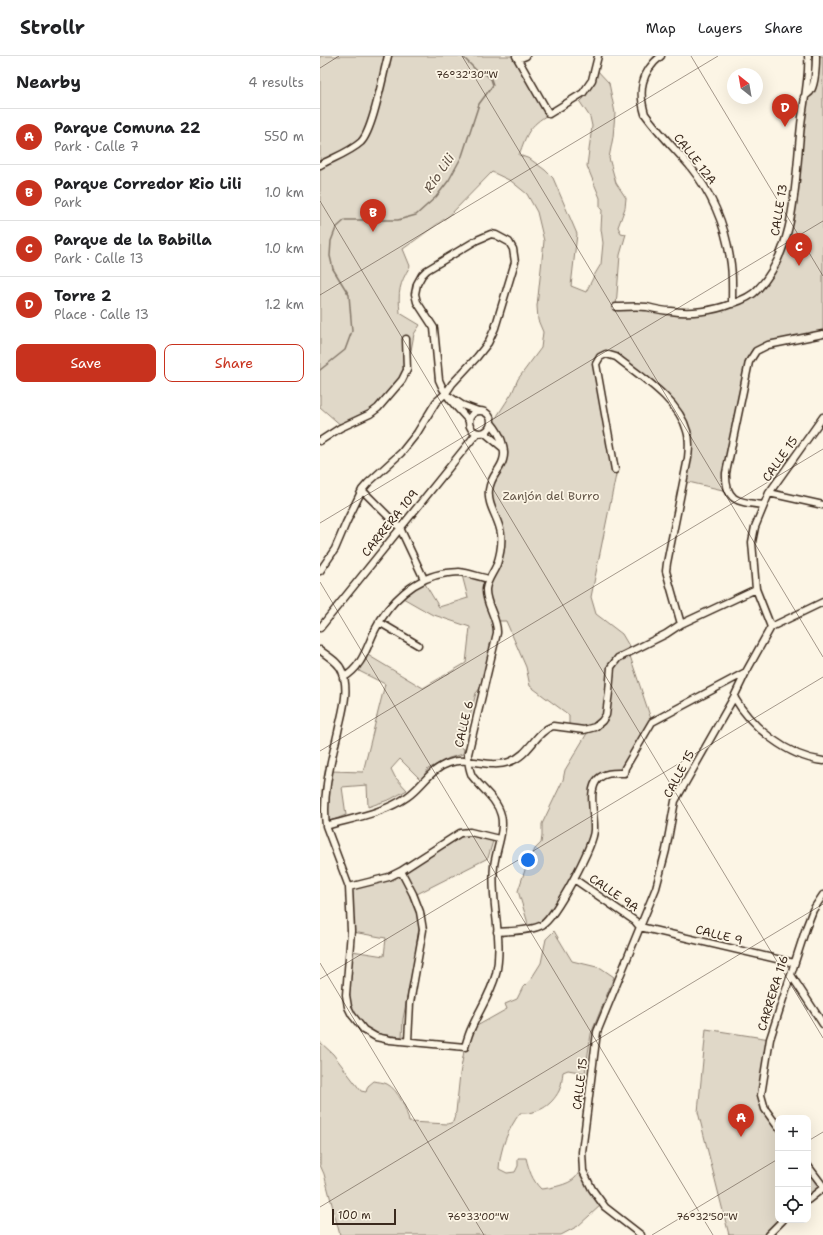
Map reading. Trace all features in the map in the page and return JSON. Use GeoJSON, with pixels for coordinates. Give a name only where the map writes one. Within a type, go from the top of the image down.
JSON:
{"type":"FeatureCollection","features":[{"type":"Feature","properties":{"kind":"street"},"geometry":{"type":"LineString","coordinates":[[320,165],[344,153],[364,138],[371,121],[388,56]]}},
{"type":"Feature","properties":{"kind":"street"},"geometry":{"type":"LineString","coordinates":[[526,56],[517,58],[549,114],[583,93],[592,80],[598,56]]}},
{"type":"Feature","properties":{"kind":"street","name":"CALLE 12A"},"geometry":{"type":"LineString","coordinates":[[661,56],[648,70],[643,79],[641,92],[642,104],[645,114],[701,182],[718,212],[731,259],[732,304]]}},
{"type":"Feature","properties":{"kind":"street","name":"CALLE 13"},"geometry":{"type":"LineString","coordinates":[[732,304],[757,291],[771,274],[788,235],[808,70],[808,56]]}},
{"type":"Feature","properties":{"kind":"street","name":"CALLE 13"},"geometry":{"type":"LineString","coordinates":[[804,97],[810,92],[813,83],[816,71],[816,56]]}},
{"type":"Feature","properties":{"kind":"street"},"geometry":{"type":"LineString","coordinates":[[320,571],[335,549],[362,490],[401,453],[417,433],[436,402],[446,393],[488,343],[495,328],[515,262],[513,249],[509,242],[491,234],[477,240],[427,270],[417,284],[416,294],[417,302],[434,328],[440,380],[446,393],[454,406],[469,421],[471,429],[477,433],[485,433],[503,448]]}},
{"type":"Feature","properties":{"kind":"street"},"geometry":{"type":"LineString","coordinates":[[616,307],[646,307],[672,312],[695,312],[732,304]]}},
{"type":"Feature","properties":{"kind":"street"},"geometry":{"type":"LineString","coordinates":[[764,505],[740,502],[734,499],[727,491],[726,473],[748,362],[756,351],[768,345],[823,334]]}},
{"type":"Feature","properties":{"kind":"street"},"geometry":{"type":"LineString","coordinates":[[320,441],[340,428],[370,414],[378,408],[402,380],[407,370],[406,339]]}},
{"type":"Feature","properties":{"kind":"street"},"geometry":{"type":"LineString","coordinates":[[615,470],[596,364],[600,357],[606,354],[616,357],[668,399],[688,431],[688,458],[666,571],[681,624]]}},
{"type":"Feature","properties":{"kind":"street"},"geometry":{"type":"LineString","coordinates":[[446,393],[462,404],[488,414],[492,424],[500,435],[503,448]]}},
{"type":"Feature","properties":{"kind":"street"},"geometry":{"type":"LineString","coordinates":[[469,421],[472,414],[478,411]]}},
{"type":"Feature","properties":{"kind":"street","name":"CALLE 15"},"geometry":{"type":"LineString","coordinates":[[641,1235],[605,1207],[592,1189],[583,1171],[582,1152],[597,1032],[656,888],[666,850],[675,801],[734,697],[771,627],[756,589],[752,542],[755,527],[769,493],[823,417]]}},
{"type":"Feature","properties":{"kind":"street"},"geometry":{"type":"LineString","coordinates":[[485,433],[492,424]]}},
{"type":"Feature","properties":{"kind":"street","name":"CARRERA 109"},"geometry":{"type":"LineString","coordinates":[[320,628],[477,433]]}},
{"type":"Feature","properties":{"kind":"street","name":"CALLE 6"},"geometry":{"type":"LineString","coordinates":[[408,1041],[465,1047],[471,1028],[486,1000],[496,975],[499,953],[493,889],[494,865],[502,822],[500,810],[497,804],[472,776],[468,754],[497,633],[497,627],[487,599],[486,588],[497,563],[501,545],[501,533],[490,505],[489,491],[494,475],[503,461],[503,448]]}},
{"type":"Feature","properties":{"kind":"street"},"geometry":{"type":"LineString","coordinates":[[362,490],[400,528],[424,579]]}},
{"type":"Feature","properties":{"kind":"street"},"geometry":{"type":"LineString","coordinates":[[769,493],[823,505]]}},
{"type":"Feature","properties":{"kind":"street"},"geometry":{"type":"LineString","coordinates":[[343,678],[359,666],[379,622],[390,607],[404,593],[424,579],[438,574],[458,572],[489,579]]}},
{"type":"Feature","properties":{"kind":"street"},"geometry":{"type":"LineString","coordinates":[[326,826],[371,813],[397,803],[414,792],[435,769],[450,762],[468,760],[490,764],[509,762],[527,751],[546,729],[553,726],[584,730],[595,727],[606,715],[611,667],[618,658],[681,624],[756,589]]}},
{"type":"Feature","properties":{"kind":"street"},"geometry":{"type":"LineString","coordinates":[[771,627],[823,602]]}},
{"type":"Feature","properties":{"kind":"street"},"geometry":{"type":"LineString","coordinates":[[379,622],[418,645]]}},
{"type":"Feature","properties":{"kind":"street"},"geometry":{"type":"LineString","coordinates":[[320,650],[340,667],[346,694],[325,801],[326,826],[349,887],[351,931],[346,996],[348,1007],[352,1015],[364,1030],[376,1037],[390,1040],[408,1041],[410,1003],[423,930],[420,912],[413,894],[401,872]]}},
{"type":"Feature","properties":{"kind":"street"},"geometry":{"type":"LineString","coordinates":[[497,932],[536,928],[549,920],[574,880],[592,839],[594,830],[592,790],[598,779],[607,774],[624,773],[625,768],[652,722],[746,672]]}},
{"type":"Feature","properties":{"kind":"street"},"geometry":{"type":"LineString","coordinates":[[734,697],[740,708],[775,742],[803,757],[823,761]]}},
{"type":"Feature","properties":{"kind":"street"},"geometry":{"type":"LineString","coordinates":[[725,712],[740,708]]}},
{"type":"Feature","properties":{"kind":"street"},"geometry":{"type":"LineString","coordinates":[[349,887],[389,877],[401,872],[460,834],[470,832],[499,839]]}},
{"type":"Feature","properties":{"kind":"street","name":"CALLE 9A"},"geometry":{"type":"LineString","coordinates":[[574,880],[635,921],[640,927]]}},
{"type":"Feature","properties":{"kind":"street","name":"CARRERA 116"},"geometry":{"type":"LineString","coordinates":[[775,1123],[762,1103],[761,1096],[770,1039],[813,910],[823,895]]}},
{"type":"Feature","properties":{"kind":"street","name":"CALLE 9"},"geometry":{"type":"LineString","coordinates":[[640,927],[794,964]]}},
{"type":"Feature","properties":{"kind":"street"},"geometry":{"type":"LineString","coordinates":[[791,975],[823,1024]]}},
{"type":"Feature","properties":{"kind":"street"},"geometry":{"type":"LineString","coordinates":[[811,1170],[823,1187],[811,1197]]}},
{"type":"Feature","properties":{"kind":"street"},"geometry":{"type":"LineString","coordinates":[[768,1235],[780,1223]]}},
{"type":"Feature","properties":{"kind":"green space","name":"Zanjón del Burro"},"geometry":{"type":"Polygon","coordinates":[[[320,56],[516,56],[549,114],[533,126],[524,141],[519,155],[530,159],[553,178],[577,234],[571,286],[586,292],[601,264],[603,243],[600,198],[587,166],[592,126],[590,117],[580,102],[584,98],[583,93],[595,68],[609,83],[615,113],[609,158],[616,183],[626,198],[625,208],[618,227],[621,233],[626,234],[620,255],[616,307],[695,311],[747,297],[771,274],[788,235],[804,97],[810,92],[816,56],[823,56],[823,334],[768,345],[756,351],[749,362],[726,473],[727,491],[684,481],[687,431],[668,399],[606,354],[596,364],[617,470],[591,597],[596,614],[622,634],[632,651],[629,653],[652,722],[624,773],[598,779],[593,790],[592,839],[549,920],[528,929],[527,920],[518,891],[525,870],[535,849],[541,843],[542,824],[563,780],[565,770],[589,730],[569,728],[569,715],[530,686],[526,667],[506,621],[495,621],[486,588],[501,545],[489,491],[503,461],[503,448],[492,424],[512,393],[518,379],[541,348],[543,332],[538,320],[537,306],[544,241],[537,212],[527,194],[511,181],[492,172],[450,215],[403,249],[410,266],[400,288],[400,313],[420,325],[414,334],[407,373],[383,403],[343,427],[320,407],[320,56]]]}},
{"type":"Feature","properties":{"kind":"green space"},"geometry":{"type":"Polygon","coordinates":[[[462,575],[483,579],[485,598],[496,629],[482,686],[476,693],[467,728],[463,727],[458,745],[464,749],[463,754],[449,758],[428,769],[421,780],[400,759],[391,769],[395,777],[407,790],[391,799],[368,807],[367,785],[342,787],[346,815],[328,822],[326,803],[331,771],[363,772],[385,684],[359,671],[366,654],[423,688],[466,663],[470,627],[431,614],[403,598],[424,582],[439,607],[468,598],[462,575]]]}},
{"type":"Feature","properties":{"kind":"green space"},"geometry":{"type":"Polygon","coordinates":[[[468,835],[493,841],[488,858],[417,894],[405,872],[453,840],[468,835]]]}},
{"type":"Feature","properties":{"kind":"green space"},"geometry":{"type":"Polygon","coordinates":[[[399,876],[412,898],[420,920],[415,957],[403,1019],[402,1037],[379,1034],[364,1027],[351,1009],[349,996],[352,951],[384,956],[386,938],[353,932],[353,897],[351,889],[399,876]]]}},
{"type":"Feature","properties":{"kind":"green space"},"geometry":{"type":"Polygon","coordinates":[[[554,931],[572,961],[601,968],[614,977],[591,1034],[585,1073],[568,1070],[563,1072],[560,1089],[548,1105],[533,1112],[520,1113],[505,1140],[499,1169],[507,1173],[515,1172],[518,1166],[518,1158],[526,1158],[531,1175],[541,1189],[568,1183],[575,1178],[580,1170],[590,1193],[601,1205],[578,1226],[561,1235],[340,1235],[324,1174],[320,1165],[320,1042],[333,1054],[361,1091],[366,1092],[368,1086],[374,1081],[385,1083],[391,1087],[399,1095],[409,1122],[448,1124],[453,1122],[456,1112],[464,1051],[470,1036],[475,1027],[507,1009],[505,1004],[517,999],[523,987],[531,979],[541,963],[546,939],[554,931]]]}},
{"type":"Feature","properties":{"kind":"green space"},"geometry":{"type":"Polygon","coordinates":[[[706,1029],[770,1039],[761,1096],[775,1122],[775,1223],[780,1223],[768,1235],[729,1235],[698,1112],[706,1029]]]}},
{"type":"Feature","properties":{"kind":"green space"},"geometry":{"type":"Polygon","coordinates":[[[811,1170],[823,1186],[811,1196],[811,1170]]]}},
{"type":"Feature","properties":{"kind":"waterway","name":"Río Lili"},"geometry":{"type":"LineString","coordinates":[[320,370],[345,350],[352,331],[349,295],[333,269],[330,256],[331,241],[336,228],[345,220],[398,220],[416,215],[436,197],[449,180],[462,156],[479,104],[493,85],[491,79],[485,74],[477,71],[462,56]]}},
{"type":"Feature","properties":{"kind":"place","name":"Torre 2"},"geometry":{"type":"Point","coordinates":[785,127]}},
{"type":"Feature","properties":{"kind":"place","name":"Parque Corredor Rio Lili"},"geometry":{"type":"Point","coordinates":[373,232]}},
{"type":"Feature","properties":{"kind":"place","name":"Parque de la Babilla"},"geometry":{"type":"Point","coordinates":[799,266]}},
{"type":"Feature","properties":{"kind":"place","name":"Parque Comuna 22"},"geometry":{"type":"Point","coordinates":[741,1137]}}]}
